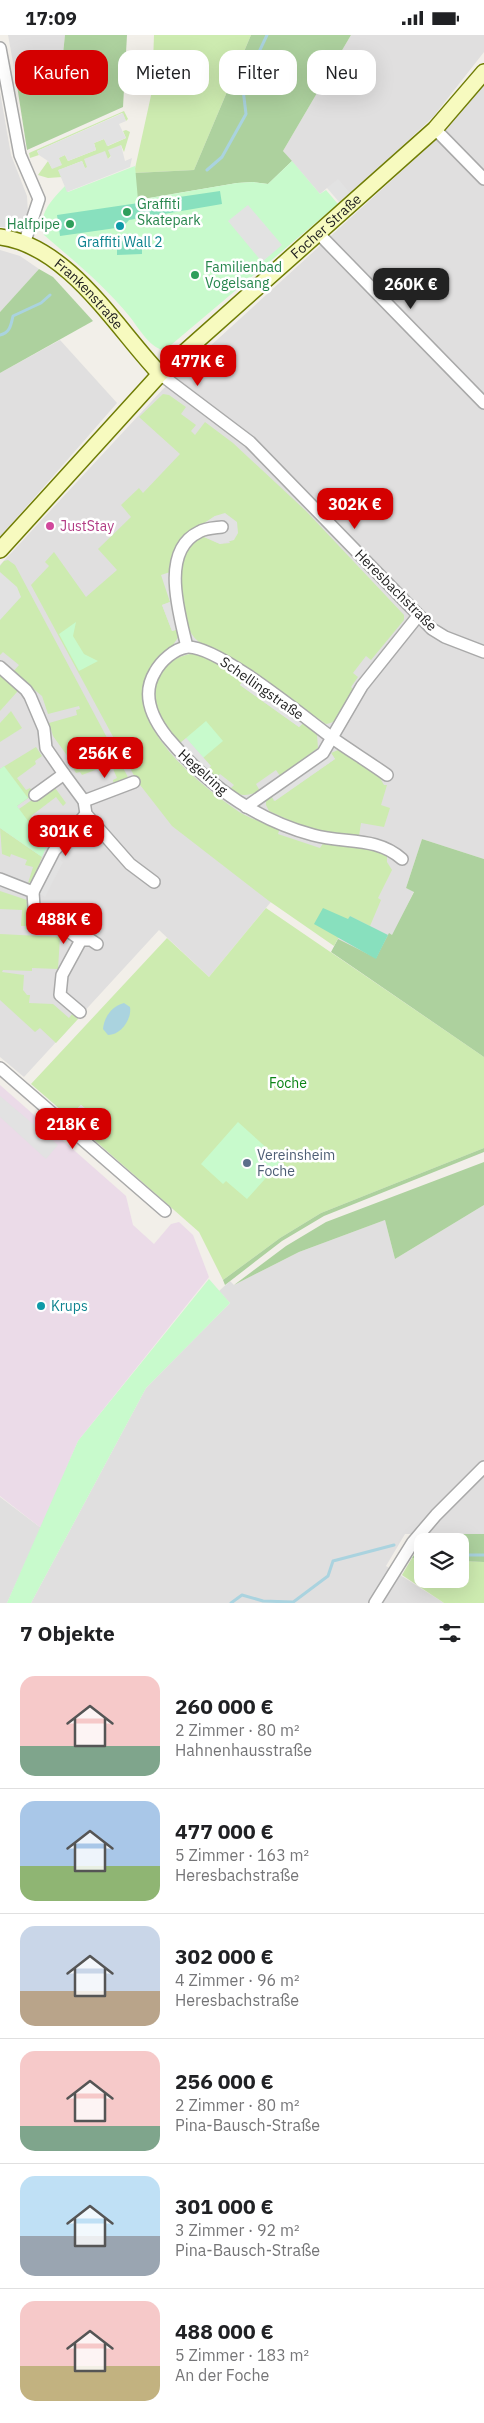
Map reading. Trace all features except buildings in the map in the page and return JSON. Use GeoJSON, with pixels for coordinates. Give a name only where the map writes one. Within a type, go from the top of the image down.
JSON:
{"type":"FeatureCollection","features":[{"type":"Feature","properties":{"kind":"main road","name":"Focher Straße"},"geometry":{"type":"LineString","coordinates":[[0,550],[160,374],[260,284],[320,234],[435,129],[484,72]]}},
{"type":"Feature","properties":{"kind":"main road","name":"Frankenstraße"},"geometry":{"type":"LineString","coordinates":[[0,237],[24,243],[60,264],[76,279],[160,374]]}},
{"type":"Feature","properties":{"kind":"street"},"geometry":{"type":"LineString","coordinates":[[0,48],[20,155],[39,199],[24,243]]}},
{"type":"Feature","properties":{"kind":"street"},"geometry":{"type":"LineString","coordinates":[[435,129],[484,179]]}},
{"type":"Feature","properties":{"kind":"street"},"geometry":{"type":"LineString","coordinates":[[320,234],[484,403]]}},
{"type":"Feature","properties":{"kind":"street","name":"Heresbachstraße"},"geometry":{"type":"LineString","coordinates":[[160,374],[250,442],[418,616],[445,637],[484,652]]}},
{"type":"Feature","properties":{"kind":"street"},"geometry":{"type":"LineString","coordinates":[[187,647],[174,590],[177,564],[183,549],[195,534],[200,531],[222,527]]}},
{"type":"Feature","properties":{"kind":"street"},"geometry":{"type":"LineString","coordinates":[[246,807],[323,753],[362,686],[418,616]]}},
{"type":"Feature","properties":{"kind":"street","name":"Schellingstraße"},"geometry":{"type":"LineString","coordinates":[[187,647],[210,653],[250,678],[332,738],[388,775]]}},
{"type":"Feature","properties":{"kind":"street","name":"Hegelring"},"geometry":{"type":"LineString","coordinates":[[187,647],[178,650],[165,660],[152,677],[148,688],[148,701],[153,715],[163,732],[188,761],[233,799],[246,807],[314,835],[386,847],[402,859]]}},
{"type":"Feature","properties":{"kind":"street"},"geometry":{"type":"LineString","coordinates":[[0,667],[26,690],[30,696],[44,729],[46,747],[84,801],[86,814],[130,864],[154,882]]}},
{"type":"Feature","properties":{"kind":"street"},"geometry":{"type":"LineString","coordinates":[[35,795],[64,774]]}},
{"type":"Feature","properties":{"kind":"street"},"geometry":{"type":"LineString","coordinates":[[84,801],[134,781]]}},
{"type":"Feature","properties":{"kind":"street"},"geometry":{"type":"LineString","coordinates":[[86,814],[54,851],[33,892],[34,907],[81,940],[97,944]]}},
{"type":"Feature","properties":{"kind":"street"},"geometry":{"type":"LineString","coordinates":[[0,879],[33,892]]}},
{"type":"Feature","properties":{"kind":"street"},"geometry":{"type":"LineString","coordinates":[[80,1012],[60,995],[62,975],[81,940]]}},
{"type":"Feature","properties":{"kind":"street"},"geometry":{"type":"LineString","coordinates":[[0,1068],[165,1211]]}},
{"type":"Feature","properties":{"kind":"street"},"geometry":{"type":"LineString","coordinates":[[375,1603],[413,1542],[436,1515],[484,1467]]}},
{"type":"Feature","properties":{"kind":"shaded area"},"geometry":{"type":"Polygon","coordinates":[[[8,35],[65,35],[63,50],[15,50],[15,74],[8,35]]]}},
{"type":"Feature","properties":{"kind":"shaded area"},"geometry":{"type":"Polygon","coordinates":[[[351,35],[484,35],[484,52],[433,117],[351,194],[327,188],[320,194],[283,151],[316,95],[376,95],[376,50],[342,50],[351,35]]]}},
{"type":"Feature","properties":{"kind":"shaded area"},"geometry":{"type":"Polygon","coordinates":[[[484,82],[484,859],[422,839],[406,888],[414,891],[378,967],[275,897],[209,977],[159,930],[24,1077],[0,1057],[0,565],[163,389],[437,139],[484,82]]]}},
{"type":"Feature","properties":{"kind":"shaded area"},"geometry":{"type":"Polygon","coordinates":[[[0,92],[11,155],[27,196],[28,213],[21,228],[0,227],[0,92]]]}},
{"type":"Feature","properties":{"kind":"shaded area"},"geometry":{"type":"Polygon","coordinates":[[[123,113],[126,121],[119,124],[126,138],[107,146],[104,139],[94,143],[96,150],[68,161],[65,155],[59,158],[62,165],[52,169],[48,161],[39,155],[37,151],[123,113]]]}},
{"type":"Feature","properties":{"kind":"shaded area"},"geometry":{"type":"Polygon","coordinates":[[[121,145],[125,161],[132,158],[130,167],[67,192],[58,170],[82,161],[85,168],[87,167],[84,159],[105,151],[108,159],[111,157],[108,150],[121,145]]]}},
{"type":"Feature","properties":{"kind":"shaded area"},"geometry":{"type":"Polygon","coordinates":[[[338,179],[351,194],[340,203],[327,188],[338,179]]]}},
{"type":"Feature","properties":{"kind":"shaded area"},"geometry":{"type":"Polygon","coordinates":[[[248,205],[282,245],[262,262],[228,221],[248,205]]]}},
{"type":"Feature","properties":{"kind":"shaded area"},"geometry":{"type":"Polygon","coordinates":[[[0,250],[20,256],[39,269],[0,312],[0,250]]]}},
{"type":"Feature","properties":{"kind":"shaded area"},"geometry":{"type":"Polygon","coordinates":[[[60,340],[117,403],[0,537],[0,373],[60,340]]]}},
{"type":"Feature","properties":{"kind":"shaded area"},"geometry":{"type":"Polygon","coordinates":[[[225,513],[237,522],[238,533],[234,540],[220,544],[202,536],[198,527],[215,516],[225,513]]]}},
{"type":"Feature","properties":{"kind":"shaded area"},"geometry":{"type":"Polygon","coordinates":[[[0,572],[17,587],[21,597],[0,620],[0,572]]]}},
{"type":"Feature","properties":{"kind":"shaded area"},"geometry":{"type":"Polygon","coordinates":[[[170,572],[179,629],[172,631],[162,605],[170,602],[161,575],[170,572]]]}},
{"type":"Feature","properties":{"kind":"shaded area"},"geometry":{"type":"Polygon","coordinates":[[[245,679],[304,722],[299,727],[240,685],[245,679]]]}},
{"type":"Feature","properties":{"kind":"shaded area"},"geometry":{"type":"Polygon","coordinates":[[[186,738],[211,766],[205,772],[179,744],[186,738]]]}},
{"type":"Feature","properties":{"kind":"shaded area"},"geometry":{"type":"Polygon","coordinates":[[[331,753],[335,759],[275,801],[271,795],[331,753]]]}},
{"type":"Feature","properties":{"kind":"shaded area"},"geometry":{"type":"Polygon","coordinates":[[[56,858],[63,862],[45,897],[37,892],[56,858]]]}},
{"type":"Feature","properties":{"kind":"shaded area"},"geometry":{"type":"Polygon","coordinates":[[[0,1085],[126,1196],[133,1225],[154,1244],[171,1224],[179,1222],[193,1235],[209,1277],[78,1441],[41,1528],[0,1496],[0,1085]]]}},
{"type":"Feature","properties":{"kind":"shaded area"},"geometry":{"type":"Polygon","coordinates":[[[0,1096],[58,1145],[46,1159],[0,1117],[0,1096]]]}},
{"type":"Feature","properties":{"kind":"shaded area"},"geometry":{"type":"Polygon","coordinates":[[[81,1105],[96,1117],[83,1130],[69,1117],[81,1105]]]}},
{"type":"Feature","properties":{"kind":"shaded area"},"geometry":{"type":"Polygon","coordinates":[[[484,1205],[484,1534],[405,1534],[386,1566],[414,1584],[414,1588],[420,1588],[444,1603],[31,1603],[146,1388],[230,1303],[219,1291],[230,1281],[234,1285],[299,1252],[385,1220],[395,1259],[484,1205]]]}},
{"type":"Feature","properties":{"kind":"shaded area"},"geometry":{"type":"Polygon","coordinates":[[[0,1497],[41,1528],[7,1603],[0,1603],[0,1497]]]}},
{"type":"Feature","properties":{"kind":"green space"},"geometry":{"type":"Polygon","coordinates":[[[65,35],[127,35],[126,50],[118,50],[118,95],[124,95],[123,107],[27,150],[18,95],[108,95],[108,50],[63,50],[65,35]]]}},
{"type":"Feature","properties":{"kind":"green space"},"geometry":{"type":"Polygon","coordinates":[[[154,35],[251,35],[245,50],[219,50],[219,95],[226,95],[194,170],[134,173],[151,95],[209,95],[209,50],[153,50],[154,35]]]}},
{"type":"Feature","properties":{"kind":"green space"},"geometry":{"type":"Polygon","coordinates":[[[251,35],[351,35],[342,50],[307,50],[307,95],[316,95],[283,151],[292,161],[268,184],[253,182],[237,183],[137,200],[134,173],[194,170],[226,95],[297,95],[297,50],[245,50],[251,35]]]}},
{"type":"Feature","properties":{"kind":"green space"},"geometry":{"type":"Polygon","coordinates":[[[124,111],[128,119],[126,121],[122,113],[37,151],[39,155],[30,158],[29,153],[124,111]]]}},
{"type":"Feature","properties":{"kind":"green space"},"geometry":{"type":"Polygon","coordinates":[[[123,131],[130,132],[124,152],[121,145],[108,159],[85,160],[88,167],[85,169],[82,161],[59,170],[62,177],[48,178],[38,175],[48,161],[52,168],[61,165],[58,158],[65,155],[68,161],[96,150],[94,143],[104,139],[108,146],[126,138],[123,131]]]}},
{"type":"Feature","properties":{"kind":"green space"},"geometry":{"type":"Polygon","coordinates":[[[292,161],[320,194],[326,190],[338,204],[165,350],[150,342],[110,295],[44,235],[44,214],[51,202],[65,186],[68,192],[135,166],[138,200],[237,183],[253,182],[268,184],[292,161]]]}},
{"type":"Feature","properties":{"kind":"green space","name":"Graffiti Skatepark"},"geometry":{"type":"Polygon","coordinates":[[[220,191],[222,204],[129,220],[123,227],[60,236],[57,215],[220,191]]]}},
{"type":"Feature","properties":{"kind":"green space"},"geometry":{"type":"Polygon","coordinates":[[[142,240],[142,254],[117,255],[117,241],[142,240]]]}},
{"type":"Feature","properties":{"kind":"green space"},"geometry":{"type":"Polygon","coordinates":[[[39,269],[53,277],[93,321],[0,373],[0,312],[39,269]]]}},
{"type":"Feature","properties":{"kind":"green space"},"geometry":{"type":"Polygon","coordinates":[[[163,394],[169,395],[186,407],[181,414],[196,425],[191,431],[195,435],[205,422],[233,443],[306,511],[404,615],[404,620],[371,660],[366,656],[353,673],[358,677],[351,687],[353,689],[343,711],[336,720],[326,724],[245,669],[199,642],[189,630],[180,587],[184,559],[188,550],[202,536],[220,544],[230,543],[215,516],[188,535],[170,602],[162,605],[172,631],[179,629],[178,637],[150,670],[144,682],[143,700],[148,719],[159,737],[172,755],[188,771],[235,809],[251,818],[280,828],[278,834],[320,848],[324,842],[387,853],[387,862],[392,870],[378,898],[381,900],[370,926],[350,916],[334,946],[269,901],[172,826],[137,781],[31,585],[49,566],[45,562],[54,552],[86,597],[117,570],[98,549],[131,517],[121,505],[139,488],[143,493],[180,454],[139,417],[163,394]]]}},
{"type":"Feature","properties":{"kind":"green space"},"geometry":{"type":"Polygon","coordinates":[[[8,560],[15,565],[129,779],[114,785],[113,780],[117,778],[111,764],[82,775],[80,772],[76,773],[72,766],[100,744],[95,738],[70,756],[73,760],[71,761],[53,736],[49,723],[77,715],[76,710],[80,709],[79,706],[48,714],[42,696],[13,672],[19,665],[3,652],[0,655],[0,566],[4,561],[8,560]]]}},
{"type":"Feature","properties":{"kind":"green space"},"geometry":{"type":"Polygon","coordinates":[[[76,622],[73,636],[84,654],[98,661],[79,671],[59,634],[76,622]]]}},
{"type":"Feature","properties":{"kind":"green space"},"geometry":{"type":"Polygon","coordinates":[[[197,653],[245,679],[240,685],[299,727],[304,722],[317,735],[318,748],[280,776],[276,770],[256,784],[260,791],[248,795],[237,794],[229,790],[234,785],[220,774],[215,779],[205,772],[210,766],[187,738],[179,744],[158,712],[153,696],[157,678],[169,663],[178,658],[197,653]]]}},
{"type":"Feature","properties":{"kind":"green space"},"geometry":{"type":"Polygon","coordinates":[[[0,673],[17,688],[17,692],[0,711],[0,673]]]}},
{"type":"Feature","properties":{"kind":"green space"},"geometry":{"type":"Polygon","coordinates":[[[11,711],[22,728],[0,742],[0,723],[11,711]]]}},
{"type":"Feature","properties":{"kind":"green space"},"geometry":{"type":"Polygon","coordinates":[[[206,721],[223,741],[203,758],[186,738],[206,721]]]}},
{"type":"Feature","properties":{"kind":"green space"},"geometry":{"type":"Polygon","coordinates":[[[36,747],[42,756],[35,761],[36,764],[17,778],[26,790],[30,788],[34,794],[17,806],[0,769],[36,747]]]}},
{"type":"Feature","properties":{"kind":"green space"},"geometry":{"type":"Polygon","coordinates":[[[338,750],[376,771],[384,785],[387,785],[381,805],[390,808],[384,827],[361,823],[359,836],[310,830],[269,811],[266,799],[271,795],[274,801],[335,759],[331,753],[338,750]]]}},
{"type":"Feature","properties":{"kind":"green space"},"geometry":{"type":"Polygon","coordinates":[[[4,766],[28,798],[17,806],[39,836],[45,835],[49,840],[42,857],[0,828],[0,769],[4,766]]]}},
{"type":"Feature","properties":{"kind":"green space"},"geometry":{"type":"Polygon","coordinates":[[[53,785],[66,803],[63,806],[56,797],[31,816],[45,835],[39,836],[3,818],[19,809],[53,785]]]}},
{"type":"Feature","properties":{"kind":"green space"},"geometry":{"type":"Polygon","coordinates":[[[0,828],[42,857],[33,881],[28,883],[33,867],[25,865],[27,860],[11,854],[10,857],[2,854],[0,828]]]}},
{"type":"Feature","properties":{"kind":"green space"},"geometry":{"type":"Polygon","coordinates":[[[422,839],[484,859],[484,1057],[331,952],[338,939],[376,958],[389,933],[392,935],[414,892],[406,888],[422,839]]]}},
{"type":"Feature","properties":{"kind":"green space"},"geometry":{"type":"Polygon","coordinates":[[[0,891],[27,900],[26,926],[21,926],[22,910],[0,909],[0,891]]]}},
{"type":"Feature","properties":{"kind":"green space","name":"Foche"},"geometry":{"type":"Polygon","coordinates":[[[266,908],[484,1057],[484,1148],[321,1213],[280,1238],[223,1280],[199,1232],[83,1130],[95,1117],[81,1105],[69,1117],[31,1084],[167,938],[209,977],[266,908]]]}},
{"type":"Feature","properties":{"kind":"green space"},"geometry":{"type":"Polygon","coordinates":[[[323,908],[348,919],[350,916],[388,935],[376,959],[314,924],[323,908]]]}},
{"type":"Feature","properties":{"kind":"green space"},"geometry":{"type":"Polygon","coordinates":[[[27,911],[50,926],[49,930],[25,930],[27,911]]]}},
{"type":"Feature","properties":{"kind":"green space"},"geometry":{"type":"Polygon","coordinates":[[[0,934],[60,937],[58,969],[32,968],[32,971],[3,970],[2,972],[24,975],[23,990],[27,995],[30,995],[29,1003],[53,1004],[69,1018],[72,1014],[78,1019],[56,1043],[40,1028],[35,1032],[0,1000],[0,934]]]}},
{"type":"Feature","properties":{"kind":"green space"},"geometry":{"type":"Polygon","coordinates":[[[238,1122],[281,1161],[247,1199],[226,1181],[223,1184],[201,1164],[238,1122]]]}},
{"type":"Feature","properties":{"kind":"green space"},"geometry":{"type":"Polygon","coordinates":[[[484,1148],[484,1152],[324,1216],[282,1241],[225,1285],[223,1280],[280,1238],[321,1213],[484,1148]]]}},
{"type":"Feature","properties":{"kind":"green space"},"geometry":{"type":"Polygon","coordinates":[[[484,1162],[484,1205],[395,1259],[385,1220],[299,1252],[234,1285],[286,1246],[326,1222],[484,1162]]]}},
{"type":"Feature","properties":{"kind":"green space"},"geometry":{"type":"Polygon","coordinates":[[[209,1279],[230,1303],[146,1388],[31,1603],[7,1603],[78,1441],[209,1279]]]}},
{"type":"Feature","properties":{"kind":"green space"},"geometry":{"type":"Polygon","coordinates":[[[469,1534],[484,1534],[484,1562],[469,1561],[469,1534]]]}},
{"type":"Feature","properties":{"kind":"green space"},"geometry":{"type":"Polygon","coordinates":[[[412,1558],[414,1558],[414,1583],[402,1575],[412,1558]]]}},
{"type":"Feature","properties":{"kind":"green space"},"geometry":{"type":"Polygon","coordinates":[[[469,1561],[484,1562],[484,1603],[444,1603],[422,1588],[469,1588],[469,1561]]]}},
{"type":"Feature","properties":{"kind":"water"},"geometry":{"type":"Polygon","coordinates":[[[124,1003],[130,1007],[125,1026],[117,1032],[108,1035],[103,1029],[107,1016],[112,1009],[124,1003]]]}},
{"type":"Feature","properties":{"kind":"waterway"},"geometry":{"type":"LineString","coordinates":[[207,170],[222,157],[246,114],[242,81],[249,73],[267,35]]}},
{"type":"Feature","properties":{"kind":"waterway"},"geometry":{"type":"LineString","coordinates":[[0,335],[8,330],[13,316],[41,303],[50,295]]}},
{"type":"Feature","properties":{"kind":"waterway"},"geometry":{"type":"LineString","coordinates":[[292,1603],[328,1576],[333,1561],[394,1545]]}},
{"type":"Feature","properties":{"kind":"waterway"},"geometry":{"type":"LineString","coordinates":[[469,1555],[484,1555]]}},
{"type":"Feature","properties":{"kind":"waterway"},"geometry":{"type":"LineString","coordinates":[[231,1603],[242,1595],[263,1601],[292,1602]]}},
{"type":"Feature","properties":{"kind":"place","name":"Graffiti Skatepark"},"geometry":{"type":"Point","coordinates":[127,212]}},
{"type":"Feature","properties":{"kind":"place","name":"Halfpipe"},"geometry":{"type":"Point","coordinates":[70,224]}},
{"type":"Feature","properties":{"kind":"place","name":"Graffiti Wall 2"},"geometry":{"type":"Point","coordinates":[120,226]}},
{"type":"Feature","properties":{"kind":"place","name":"Familienbad Vogelsang"},"geometry":{"type":"Point","coordinates":[195,275]}},
{"type":"Feature","properties":{"kind":"place","name":"JustStay"},"geometry":{"type":"Point","coordinates":[50,526]}},
{"type":"Feature","properties":{"kind":"place","name":"Vereinsheim Foche"},"geometry":{"type":"Point","coordinates":[247,1163]}},
{"type":"Feature","properties":{"kind":"place","name":"Krups"},"geometry":{"type":"Point","coordinates":[41,1306]}}]}
